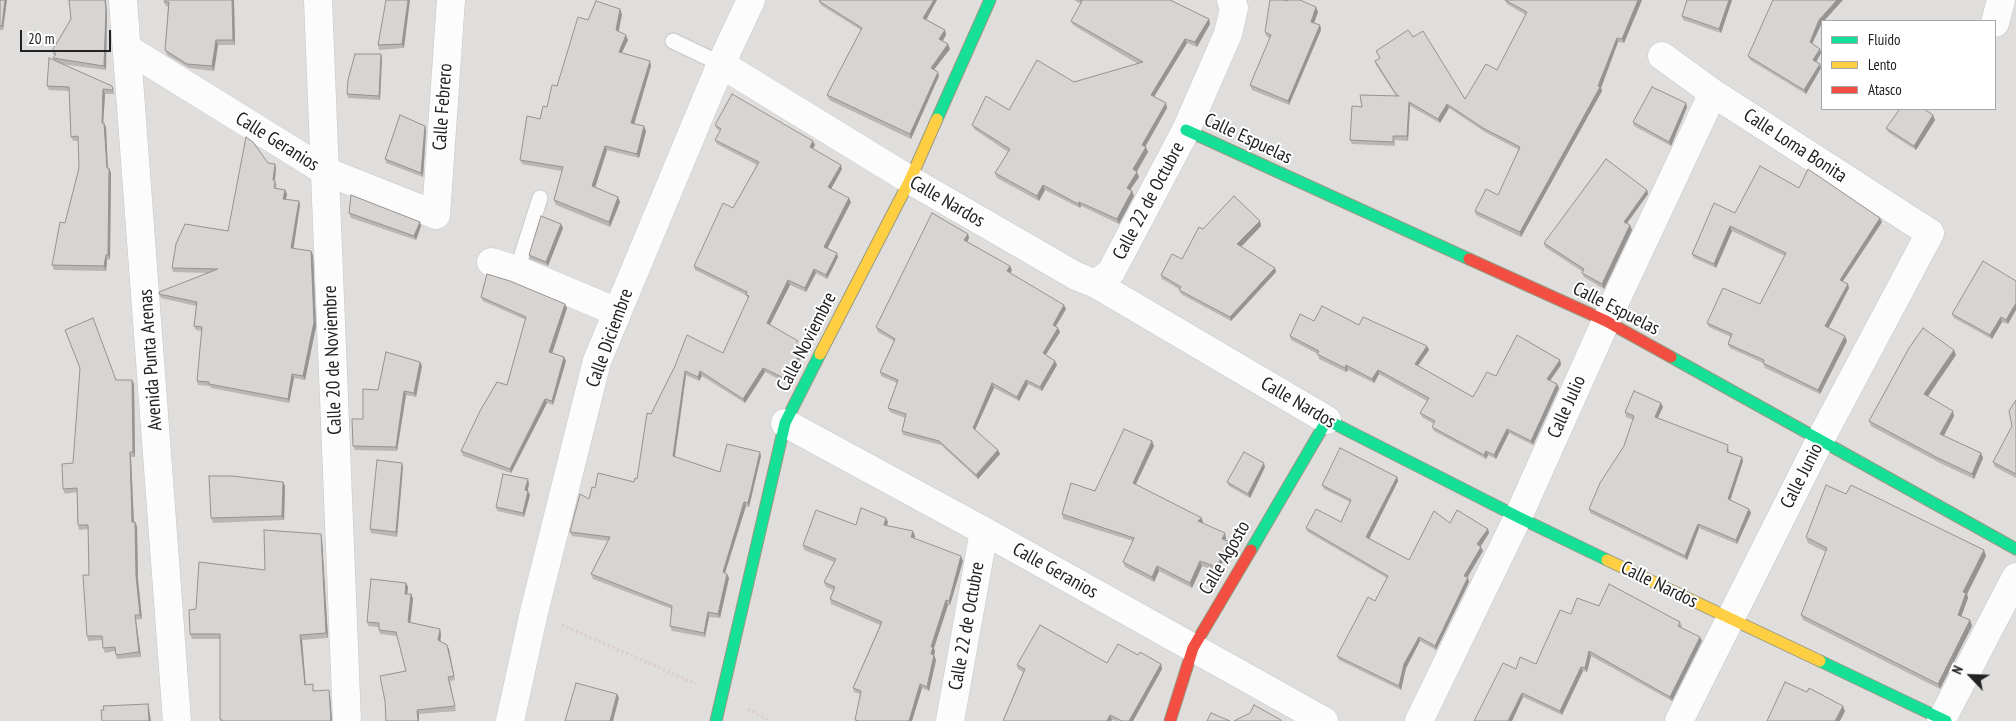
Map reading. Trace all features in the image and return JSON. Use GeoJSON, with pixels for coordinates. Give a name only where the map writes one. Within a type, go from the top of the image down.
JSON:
{"type":"FeatureCollection","features":[{"type":"Feature","properties":{"kind":"street","name":"Avenida Punta Arenas"},"geometry":{"type":"LineString","coordinates":[[123,0],[177,721]]}},
{"type":"Feature","properties":{"kind":"street","name":"Calle 20 de Noviembre"},"geometry":{"type":"LineString","coordinates":[[318,0],[347,721]]}},
{"type":"Feature","properties":{"kind":"street","name":"Calle Febrero"},"geometry":{"type":"LineString","coordinates":[[436,215],[451,0]]}},
{"type":"Feature","properties":{"kind":"street","name":"Calle Diciembre"},"geometry":{"type":"LineString","coordinates":[[510,721],[534,612],[597,361],[721,64],[751,0]]}},
{"type":"Feature","properties":{"kind":"street","name":"Calle Noviembre"},"geometry":{"type":"LineString","coordinates":[[716,721],[785,423],[910,180],[990,0]]}},
{"type":"Feature","properties":{"kind":"street","name":"Calle 22 de Octubre"},"geometry":{"type":"LineString","coordinates":[[1096,284],[1111,272],[1186,130],[1228,34],[1234,8],[1231,0]]}},
{"type":"Feature","properties":{"kind":"street"},"geometry":{"type":"LineString","coordinates":[[1996,20],[2001,0]]}},
{"type":"Feature","properties":{"kind":"street","name":"Calle Geranios"},"geometry":{"type":"LineString","coordinates":[[128,49],[326,171],[436,215]]}},
{"type":"Feature","properties":{"kind":"street","name":"Calle Loma Bonita"},"geometry":{"type":"LineString","coordinates":[[1662,56],[1713,93],[1930,233]]}},
{"type":"Feature","properties":{"kind":"street","name":"Calle Nardos"},"geometry":{"type":"LineString","coordinates":[[721,64],[910,180],[1076,276],[1096,284],[1327,420],[1518,517],[1943,720]]}},
{"type":"Feature","properties":{"kind":"street","name":"Calle Julio"},"geometry":{"type":"LineString","coordinates":[[1419,721],[1518,517],[1606,321],[1713,93]]}},
{"type":"Feature","properties":{"kind":"street","name":"Calle Espuelas"},"geometry":{"type":"LineString","coordinates":[[1186,130],[1606,321],[2016,549]]}},
{"type":"Feature","properties":{"kind":"street","name":"Calle Junio"},"geometry":{"type":"LineString","coordinates":[[1679,721],[1820,440],[1930,233]]}},
{"type":"Feature","properties":{"kind":"street"},"geometry":{"type":"LineString","coordinates":[[504,266],[617,312]]}},
{"type":"Feature","properties":{"kind":"street","name":"Calle Agosto"},"geometry":{"type":"LineString","coordinates":[[1170,721],[1193,648],[1327,420]]}},
{"type":"Feature","properties":{"kind":"street","name":"Calle Geranios"},"geometry":{"type":"LineString","coordinates":[[785,423],[984,531],[1324,721]]}},
{"type":"Feature","properties":{"kind":"street","name":"Calle 22 de Octubre"},"geometry":{"type":"LineString","coordinates":[[950,721],[984,531]]}},
{"type":"Feature","properties":{"kind":"street"},"geometry":{"type":"LineString","coordinates":[[1943,720],[2016,577]]}},
{"type":"Feature","properties":{"kind":"lane","name":"Calle Nardos"},"geometry":{"type":"LineString","coordinates":[[673,41],[721,64]]}},
{"type":"Feature","properties":{"kind":"lane"},"geometry":{"type":"LineString","coordinates":[[504,266],[540,198]]}},
{"type":"Feature","properties":{"kind":"path"},"geometry":{"type":"LineString","coordinates":[[534,612],[721,695],[770,721]]}},
{"type":"Feature","properties":{"kind":"shaded area"},"geometry":{"type":"Polygon","coordinates":[[[0,0],[2016,0],[2016,721],[0,721],[0,0]]]}},
{"type":"Feature","properties":{"kind":"building"},"geometry":{"type":"Polygon","coordinates":[[[0,0],[5,0],[2,26],[0,26],[0,0]]]}},
{"type":"Feature","properties":{"kind":"building"},"geometry":{"type":"Polygon","coordinates":[[[69,0],[105,0],[104,66],[53,58],[56,54],[52,51],[71,19],[69,0]]]}},
{"type":"Feature","properties":{"kind":"building"},"geometry":{"type":"Polygon","coordinates":[[[165,0],[232,0],[233,40],[216,40],[212,66],[187,64],[165,50],[169,2],[164,2],[165,0]]]}},
{"type":"Feature","properties":{"kind":"building"},"geometry":{"type":"Polygon","coordinates":[[[386,0],[408,0],[402,44],[378,45],[386,0]]]}},
{"type":"Feature","properties":{"kind":"building"},"geometry":{"type":"Polygon","coordinates":[[[820,0],[934,0],[923,18],[945,30],[939,39],[948,44],[931,68],[938,72],[910,134],[827,95],[862,28],[820,0]]]}},
{"type":"Feature","properties":{"kind":"building"},"geometry":{"type":"Polygon","coordinates":[[[1080,0],[1170,0],[1209,19],[1195,42],[1185,39],[1151,95],[1166,103],[1142,145],[1146,147],[1133,169],[1137,172],[1127,188],[1132,191],[1117,219],[1079,202],[1078,204],[1043,185],[1037,196],[995,173],[1010,149],[972,125],[986,96],[1009,110],[1037,60],[1074,82],[1143,62],[1071,21],[1082,1],[1080,0]]]}},
{"type":"Feature","properties":{"kind":"building"},"geometry":{"type":"Polygon","coordinates":[[[1270,0],[1300,0],[1316,7],[1311,22],[1320,25],[1288,101],[1250,85],[1271,35],[1265,32],[1270,0]]]}},
{"type":"Feature","properties":{"kind":"building"},"geometry":{"type":"Polygon","coordinates":[[[1505,0],[1638,0],[1622,39],[1617,38],[1598,86],[1600,87],[1520,232],[1475,211],[1486,189],[1498,195],[1520,147],[1483,128],[1447,104],[1438,119],[1409,102],[1407,136],[1393,136],[1393,142],[1350,140],[1352,106],[1362,107],[1360,95],[1399,96],[1375,61],[1380,58],[1376,51],[1408,30],[1413,37],[1423,31],[1465,99],[1486,64],[1497,70],[1527,12],[1505,0]]]}},
{"type":"Feature","properties":{"kind":"building"},"geometry":{"type":"Polygon","coordinates":[[[1687,0],[1729,0],[1719,29],[1682,16],[1687,0]]]}},
{"type":"Feature","properties":{"kind":"building"},"geometry":{"type":"Polygon","coordinates":[[[1773,0],[1837,0],[1819,20],[1810,42],[1820,49],[1813,60],[1820,64],[1804,90],[1748,56],[1773,0]]]}},
{"type":"Feature","properties":{"kind":"building"},"geometry":{"type":"Polygon","coordinates":[[[596,1],[620,9],[616,30],[626,35],[619,52],[650,61],[631,123],[644,126],[637,154],[605,146],[592,186],[618,197],[609,222],[554,200],[563,167],[520,160],[527,116],[540,119],[543,106],[547,107],[552,85],[557,86],[578,17],[588,20],[596,1]]]}},
{"type":"Feature","properties":{"kind":"building"},"geometry":{"type":"Polygon","coordinates":[[[355,54],[381,54],[379,96],[347,94],[348,80],[355,54]]]}},
{"type":"Feature","properties":{"kind":"building"},"geometry":{"type":"Polygon","coordinates":[[[49,58],[112,86],[113,90],[103,89],[102,123],[104,123],[107,168],[109,168],[108,255],[106,255],[104,266],[52,265],[60,222],[65,223],[79,168],[78,136],[71,137],[69,87],[47,86],[49,58]]]}},
{"type":"Feature","properties":{"kind":"building"},"geometry":{"type":"Polygon","coordinates":[[[1652,87],[1686,103],[1669,142],[1633,122],[1652,87]]]}},
{"type":"Feature","properties":{"kind":"building"},"geometry":{"type":"Polygon","coordinates":[[[732,94],[813,141],[810,147],[841,165],[828,187],[849,198],[824,247],[837,253],[826,275],[814,269],[805,288],[788,280],[767,323],[798,341],[796,344],[803,347],[786,379],[763,368],[743,399],[700,371],[698,377],[685,371],[673,456],[720,472],[727,444],[760,452],[748,503],[744,502],[723,572],[727,574],[718,614],[708,612],[704,633],[670,626],[672,606],[591,574],[610,537],[570,532],[580,494],[589,499],[592,487],[595,488],[598,473],[634,482],[635,478],[637,479],[647,413],[651,414],[675,366],[687,335],[723,353],[749,296],[746,295],[747,292],[694,266],[723,203],[733,208],[759,162],[715,140],[721,129],[715,125],[732,94]]]}},
{"type":"Feature","properties":{"kind":"building"},"geometry":{"type":"Polygon","coordinates":[[[1899,110],[1926,110],[1933,115],[1914,146],[1886,128],[1899,110]]]}},
{"type":"Feature","properties":{"kind":"building"},"geometry":{"type":"Polygon","coordinates":[[[400,115],[425,126],[421,173],[385,159],[400,115]]]}},
{"type":"Feature","properties":{"kind":"building"},"geometry":{"type":"Polygon","coordinates":[[[246,137],[253,142],[268,163],[275,164],[274,188],[285,190],[283,199],[299,201],[291,248],[311,251],[314,322],[303,376],[292,374],[288,399],[197,381],[202,327],[194,326],[197,302],[159,294],[159,292],[218,269],[172,268],[176,244],[185,224],[228,231],[246,137]]]}},
{"type":"Feature","properties":{"kind":"building"},"geometry":{"type":"Polygon","coordinates":[[[1606,159],[1647,190],[1624,222],[1630,225],[1602,284],[1582,273],[1584,269],[1544,243],[1606,159]]]}},
{"type":"Feature","properties":{"kind":"building"},"geometry":{"type":"Polygon","coordinates":[[[1760,166],[1799,188],[1808,169],[1880,218],[1840,280],[1848,284],[1825,326],[1845,336],[1818,390],[1763,363],[1764,360],[1728,344],[1732,334],[1707,323],[1723,288],[1760,304],[1786,253],[1730,226],[1714,264],[1692,254],[1714,203],[1735,213],[1760,166]]]}},
{"type":"Feature","properties":{"kind":"building"},"geometry":{"type":"Polygon","coordinates":[[[351,195],[420,222],[414,236],[349,213],[351,195]]]}},
{"type":"Feature","properties":{"kind":"building"},"geometry":{"type":"Polygon","coordinates":[[[1234,196],[1260,221],[1237,244],[1275,268],[1230,317],[1179,290],[1181,287],[1161,275],[1172,254],[1182,259],[1199,227],[1203,229],[1234,196]]]}},
{"type":"Feature","properties":{"kind":"building"},"geometry":{"type":"Polygon","coordinates":[[[932,213],[968,234],[964,240],[1010,266],[1007,271],[1064,305],[1053,325],[1058,328],[1043,353],[1055,361],[1040,387],[1026,380],[1017,397],[992,383],[973,428],[998,450],[976,475],[939,441],[902,431],[906,414],[888,408],[898,380],[880,372],[895,339],[876,327],[932,213]]]}},
{"type":"Feature","properties":{"kind":"building"},"geometry":{"type":"Polygon","coordinates":[[[541,216],[561,224],[546,262],[529,255],[541,216]]]}},
{"type":"Feature","properties":{"kind":"building"},"geometry":{"type":"Polygon","coordinates":[[[1983,261],[2016,281],[2016,303],[2006,320],[2001,317],[1990,335],[1952,314],[1983,261]]]}},
{"type":"Feature","properties":{"kind":"building"},"geometry":{"type":"Polygon","coordinates":[[[487,274],[510,281],[565,304],[549,352],[564,357],[552,401],[545,399],[510,469],[461,451],[480,411],[497,382],[507,385],[526,317],[481,297],[487,274]]]}},
{"type":"Feature","properties":{"kind":"building"},"geometry":{"type":"Polygon","coordinates":[[[1322,306],[1359,325],[1363,317],[1427,346],[1415,364],[1473,397],[1487,372],[1496,376],[1517,335],[1560,360],[1547,379],[1557,384],[1531,441],[1507,429],[1494,455],[1486,451],[1484,455],[1432,427],[1435,421],[1420,413],[1429,398],[1378,370],[1372,379],[1346,365],[1345,368],[1317,354],[1319,351],[1290,336],[1300,314],[1314,321],[1322,306]]]}},
{"type":"Feature","properties":{"kind":"building"},"geometry":{"type":"Polygon","coordinates":[[[93,318],[116,380],[132,380],[133,452],[130,452],[132,522],[135,522],[136,576],[140,615],[135,615],[139,652],[116,655],[115,647],[103,648],[102,636],[87,636],[83,575],[89,575],[88,525],[78,525],[77,488],[63,489],[62,464],[73,463],[80,368],[65,330],[93,318]]]}},
{"type":"Feature","properties":{"kind":"building"},"geometry":{"type":"Polygon","coordinates":[[[1923,328],[1954,350],[1924,394],[1953,411],[1940,434],[1981,453],[1972,474],[1869,421],[1909,348],[1923,328]]]}},
{"type":"Feature","properties":{"kind":"building"},"geometry":{"type":"Polygon","coordinates":[[[386,352],[420,362],[414,393],[404,391],[396,447],[353,446],[352,419],[363,419],[363,389],[378,390],[386,352]]]}},
{"type":"Feature","properties":{"kind":"building"},"geometry":{"type":"Polygon","coordinates":[[[1634,391],[1661,403],[1655,417],[1728,445],[1727,452],[1742,457],[1728,499],[1749,509],[1736,540],[1698,524],[1685,556],[1589,509],[1600,483],[1624,446],[1634,416],[1625,412],[1634,391]]]}},
{"type":"Feature","properties":{"kind":"building"},"geometry":{"type":"Polygon","coordinates":[[[2016,400],[2016,474],[1993,462],[2012,426],[2009,411],[2016,400]]]}},
{"type":"Feature","properties":{"kind":"building"},"geometry":{"type":"Polygon","coordinates":[[[1124,429],[1152,441],[1133,483],[1202,518],[1198,521],[1225,533],[1222,539],[1228,541],[1217,567],[1200,561],[1190,583],[1157,566],[1152,577],[1123,562],[1134,538],[1062,514],[1071,483],[1095,491],[1124,429]]]}},
{"type":"Feature","properties":{"kind":"building"},"geometry":{"type":"Polygon","coordinates":[[[1340,448],[1397,477],[1366,537],[1409,560],[1434,511],[1450,523],[1457,510],[1488,529],[1477,544],[1481,547],[1464,576],[1468,577],[1435,646],[1419,637],[1404,664],[1399,686],[1337,656],[1368,597],[1375,601],[1388,576],[1306,528],[1316,509],[1341,522],[1351,500],[1322,485],[1340,448]]]}},
{"type":"Feature","properties":{"kind":"building"},"geometry":{"type":"Polygon","coordinates":[[[1244,452],[1264,463],[1248,494],[1227,482],[1244,452]]]}},
{"type":"Feature","properties":{"kind":"building"},"geometry":{"type":"Polygon","coordinates":[[[377,460],[402,463],[396,532],[370,529],[377,460]]]}},
{"type":"Feature","properties":{"kind":"building"},"geometry":{"type":"Polygon","coordinates":[[[503,474],[528,479],[525,490],[528,491],[523,513],[496,507],[503,474]]]}},
{"type":"Feature","properties":{"kind":"building"},"geometry":{"type":"Polygon","coordinates":[[[209,476],[232,476],[283,482],[282,516],[211,518],[209,476]]]}},
{"type":"Feature","properties":{"kind":"building"},"geometry":{"type":"Polygon","coordinates":[[[1826,485],[1846,494],[1851,485],[1984,550],[1963,592],[1966,593],[1958,615],[1970,620],[1938,684],[1801,615],[1827,548],[1806,537],[1826,485]]]}},
{"type":"Feature","properties":{"kind":"building"},"geometry":{"type":"Polygon","coordinates":[[[861,508],[886,518],[884,525],[913,531],[911,537],[961,556],[949,601],[946,600],[931,647],[933,647],[931,654],[934,655],[927,687],[920,684],[909,721],[855,720],[861,691],[853,688],[882,622],[830,599],[835,587],[824,582],[836,559],[803,545],[816,510],[856,525],[861,508]]]}},
{"type":"Feature","properties":{"kind":"building"},"geometry":{"type":"Polygon","coordinates":[[[264,530],[321,534],[326,633],[300,635],[305,685],[313,684],[313,691],[329,690],[331,721],[222,721],[220,719],[220,634],[190,634],[189,610],[196,609],[199,562],[265,570],[264,530]]]}},
{"type":"Feature","properties":{"kind":"building"},"geometry":{"type":"Polygon","coordinates":[[[371,579],[406,583],[405,594],[411,594],[408,622],[440,629],[438,640],[447,645],[454,676],[448,677],[455,706],[417,710],[418,721],[386,721],[385,701],[380,676],[406,671],[396,632],[379,630],[379,623],[367,622],[371,579]]]}},
{"type":"Feature","properties":{"kind":"building"},"geometry":{"type":"Polygon","coordinates":[[[1609,584],[1680,622],[1678,626],[1700,637],[1670,697],[1589,651],[1585,668],[1581,667],[1560,711],[1522,693],[1508,721],[1474,721],[1503,663],[1516,669],[1520,657],[1536,664],[1560,610],[1571,614],[1577,598],[1599,606],[1609,584]]]}},
{"type":"Feature","properties":{"kind":"building"},"geometry":{"type":"Polygon","coordinates":[[[1040,625],[1107,663],[1118,644],[1138,655],[1140,652],[1161,664],[1129,721],[1122,721],[1110,715],[1107,721],[1003,721],[1025,669],[1017,665],[1040,625]]]}},
{"type":"Feature","properties":{"kind":"building"},"geometry":{"type":"Polygon","coordinates":[[[1785,682],[1807,692],[1809,688],[1843,706],[1835,721],[1767,721],[1785,682]]]}},
{"type":"Feature","properties":{"kind":"building"},"geometry":{"type":"Polygon","coordinates":[[[576,683],[617,694],[610,721],[565,721],[576,683]]]}},
{"type":"Feature","properties":{"kind":"building"},"geometry":{"type":"Polygon","coordinates":[[[148,704],[149,721],[102,721],[101,710],[104,710],[103,706],[148,704]]]}},
{"type":"Feature","properties":{"kind":"building"},"geometry":{"type":"Polygon","coordinates":[[[1254,705],[1281,721],[1234,721],[1250,713],[1254,705]]]}},
{"type":"Feature","properties":{"kind":"building"},"geometry":{"type":"Polygon","coordinates":[[[1211,713],[1230,721],[1207,721],[1211,713]]]}},
{"type":"Feature","properties":{"kind":"traffic: fast"},"geometry":{"type":"LineString","coordinates":[[937,119],[990,0]]}},
{"type":"Feature","properties":{"kind":"traffic: fast"},"geometry":{"type":"LineString","coordinates":[[1186,130],[1469,259]]}},
{"type":"Feature","properties":{"kind":"traffic: fast"},"geometry":{"type":"LineString","coordinates":[[716,721],[785,423],[820,354]]}},
{"type":"Feature","properties":{"kind":"traffic: fast"},"geometry":{"type":"LineString","coordinates":[[1671,357],[2016,549]]}},
{"type":"Feature","properties":{"kind":"traffic: fast"},"geometry":{"type":"LineString","coordinates":[[1251,550],[1327,420],[1607,560]]}},
{"type":"Feature","properties":{"kind":"traffic: fast"},"geometry":{"type":"LineString","coordinates":[[1820,661],[1946,721]]}},
{"type":"Feature","properties":{"kind":"traffic: slow"},"geometry":{"type":"LineString","coordinates":[[820,354],[910,180],[937,119]]}},
{"type":"Feature","properties":{"kind":"traffic: slow"},"geometry":{"type":"LineString","coordinates":[[1607,560],[1820,661]]}},
{"type":"Feature","properties":{"kind":"traffic: jam"},"geometry":{"type":"LineString","coordinates":[[1469,259],[1606,321],[1671,357]]}},
{"type":"Feature","properties":{"kind":"traffic: jam"},"geometry":{"type":"LineString","coordinates":[[1170,721],[1193,648],[1251,550]]}}]}
